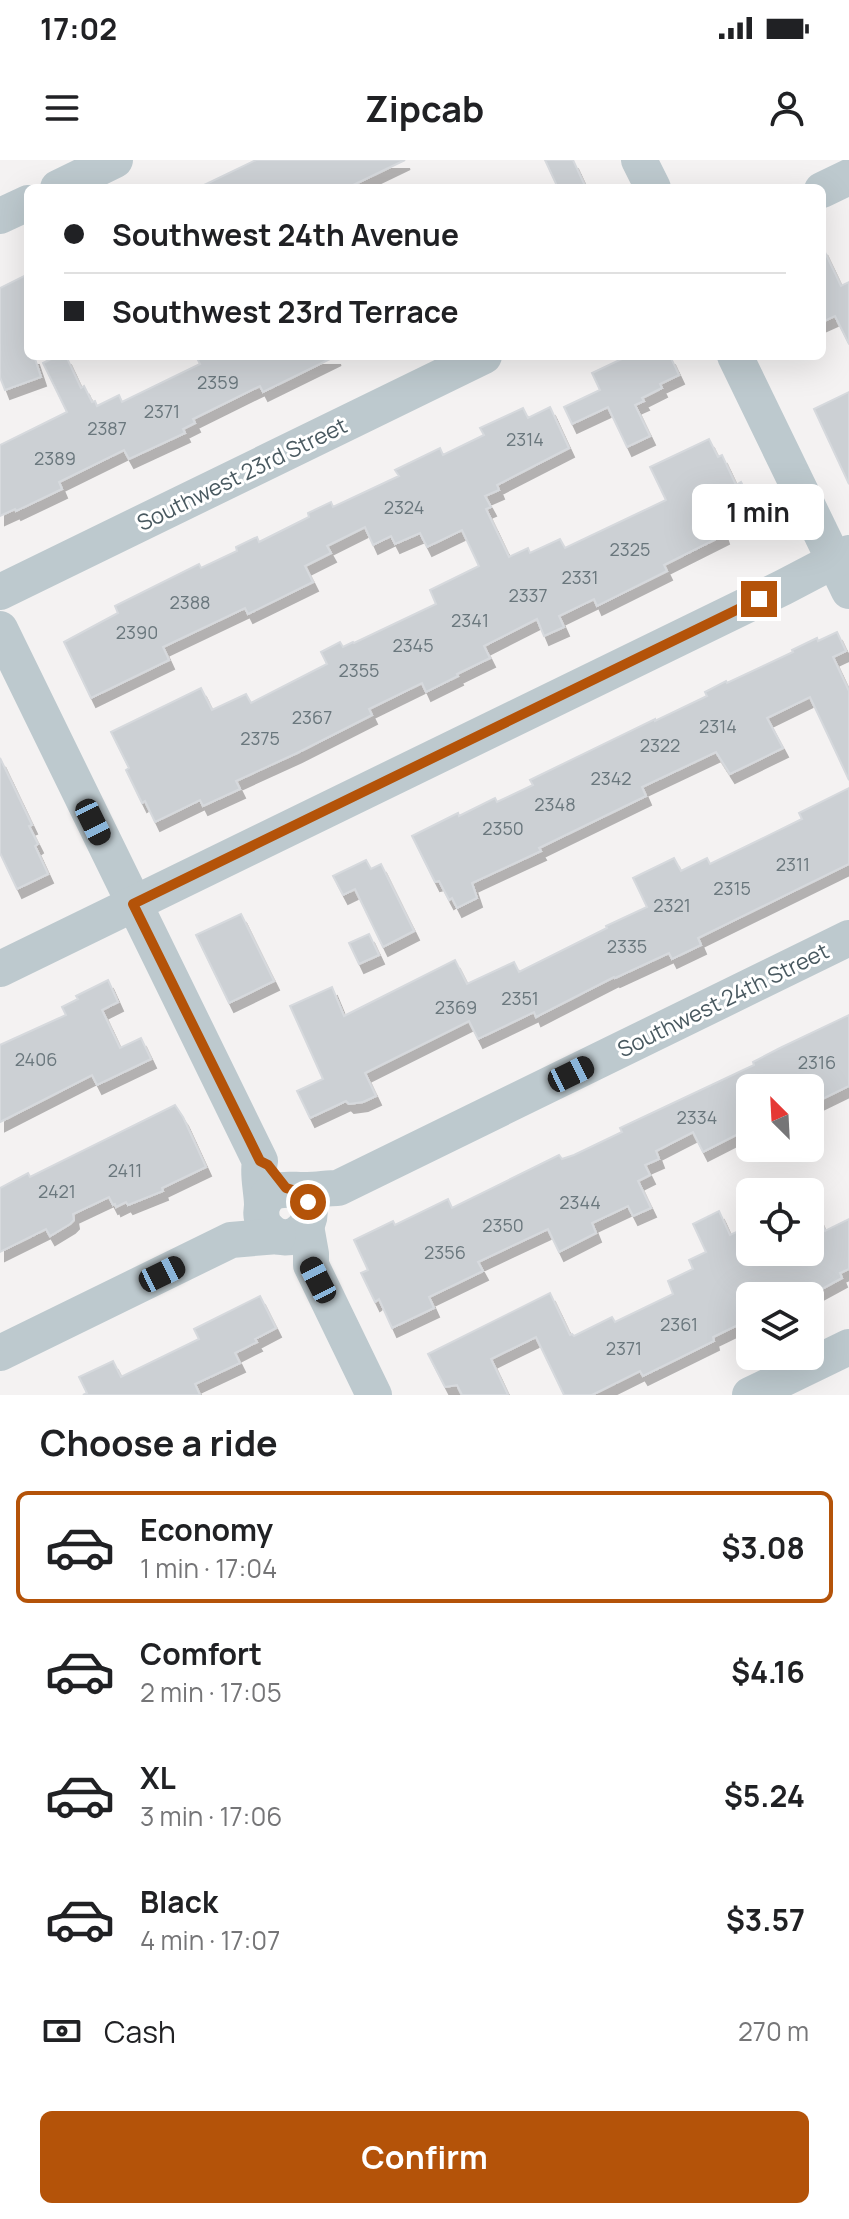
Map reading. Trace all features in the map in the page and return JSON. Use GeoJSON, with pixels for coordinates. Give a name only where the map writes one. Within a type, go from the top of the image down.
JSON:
{"type":"FeatureCollection","features":[{"type":"Feature","properties":{"kind":"street"},"geometry":{"type":"LineString","coordinates":[[66,184],[115,160]]}},
{"type":"Feature","properties":{"kind":"street"},"geometry":{"type":"LineString","coordinates":[[639,160],[651,184]]}},
{"type":"Feature","properties":{"kind":"street"},"geometry":{"type":"LineString","coordinates":[[826,188],[849,177]]}},
{"type":"Feature","properties":{"kind":"street"},"geometry":{"type":"LineString","coordinates":[[0,216],[24,205]]}},
{"type":"Feature","properties":{"kind":"street","name":"Southwest 23rd Street"},"geometry":{"type":"LineString","coordinates":[[0,592],[476,360]]}},
{"type":"Feature","properties":{"kind":"street"},"geometry":{"type":"LineString","coordinates":[[0,969],[784,587],[844,568],[737,360]]}},
{"type":"Feature","properties":{"kind":"street"},"geometry":{"type":"LineString","coordinates":[[0,629],[260,1161],[258,1169],[262,1183],[311,1254],[311,1265],[374,1395]]}},
{"type":"Feature","properties":{"kind":"street","name":"Southwest 24th Street"},"geometry":{"type":"LineString","coordinates":[[285,1214],[849,938]]}},
{"type":"Feature","properties":{"kind":"street"},"geometry":{"type":"LineString","coordinates":[[0,1353],[231,1240],[238,1231],[285,1214]]}},
{"type":"Feature","properties":{"kind":"street"},"geometry":{"type":"LineString","coordinates":[[750,1395],[849,1347]]}},
{"type":"Feature","properties":{"kind":"building"},"geometry":{"type":"Polygon","coordinates":[[[256,160],[405,160],[355,184],[206,184],[256,160]]]}},
{"type":"Feature","properties":{"kind":"building"},"geometry":{"type":"Polygon","coordinates":[[[545,160],[573,160],[584,184],[556,184],[545,160]]]}},
{"type":"Feature","properties":{"kind":"building"},"geometry":{"type":"Polygon","coordinates":[[[826,254],[841,286],[849,282],[849,344],[835,316],[826,320],[826,254]]]}},
{"type":"Feature","properties":{"kind":"building"},"geometry":{"type":"Polygon","coordinates":[[[24,276],[24,360],[35,360],[41,377],[5,390],[0,377],[0,288],[24,276]]]}},
{"type":"Feature","properties":{"kind":"building"},"geometry":{"type":"Polygon","coordinates":[[[68,360],[81,388],[84,386],[97,406],[119,395],[122,402],[200,364],[198,360],[328,360],[263,392],[260,386],[193,419],[195,423],[183,429],[185,433],[129,459],[124,450],[59,482],[62,489],[0,516],[0,445],[67,412],[43,363],[68,360]]]}},
{"type":"Feature","properties":{"kind":"building"},"geometry":{"type":"Polygon","coordinates":[[[620,360],[672,360],[679,375],[660,384],[662,388],[635,405],[650,436],[627,447],[608,407],[572,424],[564,407],[600,390],[592,373],[620,360]]]}},
{"type":"Feature","properties":{"kind":"building"},"geometry":{"type":"Polygon","coordinates":[[[849,392],[849,484],[814,409],[849,392]]]}},
{"type":"Feature","properties":{"kind":"building"},"geometry":{"type":"Polygon","coordinates":[[[550,407],[569,448],[497,485],[499,490],[485,496],[491,507],[486,509],[509,557],[528,548],[530,553],[560,539],[565,548],[666,500],[650,467],[709,439],[718,457],[722,455],[736,485],[741,482],[756,512],[722,529],[724,535],[664,565],[667,571],[597,606],[594,599],[559,616],[564,627],[544,636],[537,619],[484,646],[490,658],[458,676],[426,692],[422,683],[369,709],[372,715],[236,781],[240,789],[203,806],[200,800],[155,822],[145,801],[142,803],[111,732],[201,688],[212,710],[246,694],[251,703],[327,664],[321,652],[340,642],[343,647],[354,643],[436,604],[430,590],[479,566],[462,530],[427,547],[420,533],[395,544],[391,536],[373,545],[365,527],[327,546],[331,553],[305,566],[313,582],[248,614],[245,608],[163,647],[169,660],[91,698],[64,642],[118,613],[115,606],[199,564],[201,568],[237,551],[236,547],[257,537],[259,542],[309,517],[308,513],[331,502],[333,507],[399,476],[395,470],[440,448],[443,455],[484,435],[480,428],[523,408],[528,418],[550,407]]]}},
{"type":"Feature","properties":{"kind":"building"},"geometry":{"type":"Polygon","coordinates":[[[837,632],[846,651],[833,657],[849,691],[849,780],[810,697],[767,718],[783,748],[730,774],[716,752],[642,787],[646,796],[472,883],[477,898],[457,908],[439,881],[435,882],[412,836],[458,813],[459,816],[495,798],[497,802],[533,785],[530,780],[707,696],[705,692],[726,681],[793,652],[817,638],[818,641],[837,632]]]}},
{"type":"Feature","properties":{"kind":"building"},"geometry":{"type":"Polygon","coordinates":[[[0,758],[32,825],[29,826],[38,844],[35,846],[48,874],[17,889],[0,853],[0,758]]]}},
{"type":"Feature","properties":{"kind":"building"},"geometry":{"type":"Polygon","coordinates":[[[849,788],[849,864],[698,938],[701,945],[672,959],[669,953],[614,977],[536,1017],[534,1012],[478,1039],[469,1021],[365,1073],[376,1096],[363,1102],[349,1104],[346,1101],[310,1118],[297,1091],[323,1079],[290,1006],[332,987],[344,1016],[455,960],[467,984],[514,962],[519,972],[647,907],[633,878],[674,858],[681,871],[707,858],[710,864],[802,819],[799,813],[849,788]]]}},
{"type":"Feature","properties":{"kind":"building"},"geometry":{"type":"Polygon","coordinates":[[[366,860],[371,869],[381,864],[414,931],[383,947],[355,889],[343,895],[333,876],[366,860]]]}},
{"type":"Feature","properties":{"kind":"building"},"geometry":{"type":"Polygon","coordinates":[[[241,914],[274,981],[229,1003],[196,935],[241,914]]]}},
{"type":"Feature","properties":{"kind":"building"},"geometry":{"type":"Polygon","coordinates":[[[369,934],[379,955],[359,964],[349,943],[369,934]]]}},
{"type":"Feature","properties":{"kind":"building"},"geometry":{"type":"Polygon","coordinates":[[[108,980],[118,1002],[102,1010],[120,1048],[141,1038],[151,1059],[97,1085],[92,1075],[0,1122],[0,1045],[66,1015],[62,1007],[108,980]]]}},
{"type":"Feature","properties":{"kind":"building"},"geometry":{"type":"Polygon","coordinates":[[[849,1015],[849,1086],[824,1098],[824,1074],[736,1074],[736,1135],[703,1152],[693,1132],[656,1151],[659,1159],[645,1165],[650,1175],[638,1181],[651,1208],[633,1216],[628,1206],[592,1223],[596,1233],[559,1252],[548,1229],[478,1262],[483,1271],[429,1297],[434,1308],[392,1328],[379,1299],[375,1302],[361,1273],[368,1270],[354,1240],[393,1221],[395,1225],[448,1199],[452,1208],[559,1155],[562,1159],[574,1155],[622,1132],[620,1128],[754,1065],[753,1062],[849,1015]]]}},
{"type":"Feature","properties":{"kind":"building"},"geometry":{"type":"Polygon","coordinates":[[[175,1105],[206,1167],[162,1188],[163,1191],[128,1205],[126,1202],[116,1207],[109,1197],[73,1214],[74,1220],[70,1224],[50,1236],[46,1229],[0,1252],[0,1188],[28,1173],[30,1177],[175,1105]]]}},
{"type":"Feature","properties":{"kind":"building"},"geometry":{"type":"Polygon","coordinates":[[[719,1211],[730,1235],[736,1232],[736,1266],[824,1266],[824,1229],[849,1219],[849,1269],[840,1273],[842,1278],[824,1288],[824,1282],[736,1282],[736,1326],[713,1337],[714,1341],[643,1376],[640,1371],[592,1395],[564,1395],[536,1337],[491,1359],[508,1395],[462,1395],[457,1385],[445,1387],[428,1354],[550,1293],[570,1335],[574,1336],[612,1317],[615,1322],[673,1294],[668,1281],[693,1269],[689,1260],[706,1252],[693,1224],[719,1211]]]}},
{"type":"Feature","properties":{"kind":"building"},"geometry":{"type":"Polygon","coordinates":[[[260,1296],[276,1328],[235,1353],[240,1363],[195,1384],[200,1395],[83,1395],[87,1393],[79,1377],[113,1361],[121,1377],[199,1339],[194,1329],[260,1296]]]}},
{"type":"Feature","properties":{"kind":"route"},"geometry":{"type":"LineString","coordinates":[[308,1202],[303,1195],[286,1188],[268,1165],[260,1161],[133,904],[759,599]]}}]}
